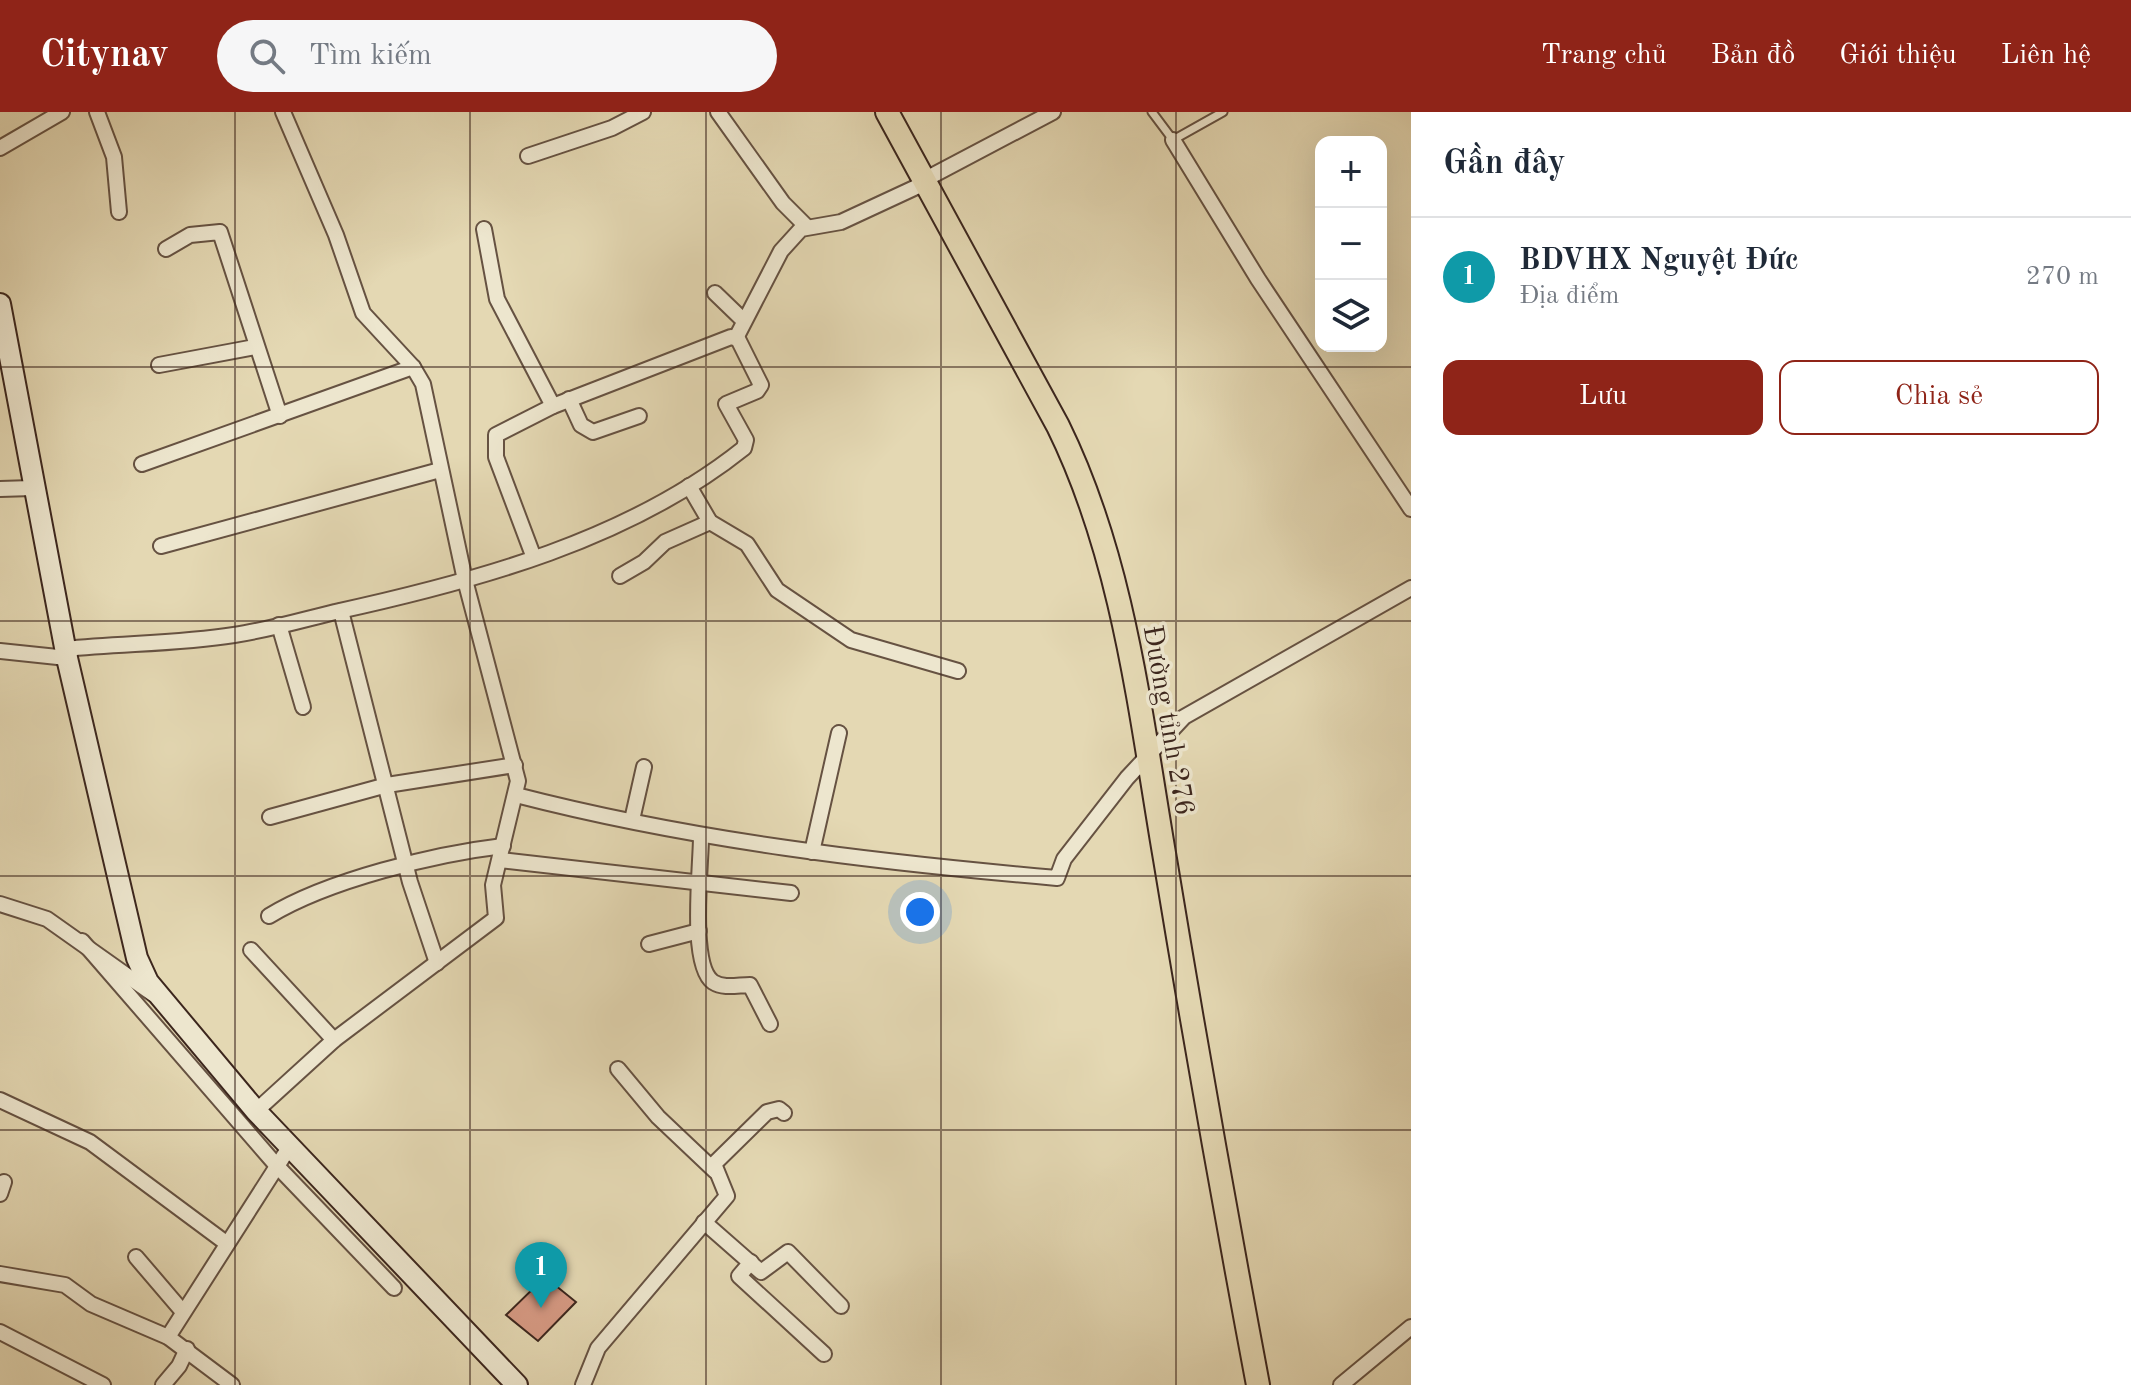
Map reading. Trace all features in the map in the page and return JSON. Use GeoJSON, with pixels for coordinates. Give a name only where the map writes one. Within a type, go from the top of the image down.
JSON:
{"type":"FeatureCollection","features":[{"type":"Feature","properties":{"kind":"main road","name":"Đường tỉnh 276"},"geometry":{"type":"LineString","coordinates":[[887,112],[1020,353],[1082,475],[1114,576],[1258,1385]]}},
{"type":"Feature","properties":{"kind":"main road"},"geometry":{"type":"LineString","coordinates":[[0,304],[32,488],[66,653],[137,958],[161,999],[256,1111],[517,1385]]}},
{"type":"Feature","properties":{"kind":"street"},"geometry":{"type":"LineString","coordinates":[[0,148],[62,112]]}},
{"type":"Feature","properties":{"kind":"street"},"geometry":{"type":"LineString","coordinates":[[97,112],[114,157],[119,212]]}},
{"type":"Feature","properties":{"kind":"street"},"geometry":{"type":"LineString","coordinates":[[256,1111],[334,1040],[496,918],[493,885],[516,795],[515,765],[465,580],[423,384],[413,367],[363,313],[336,235],[283,112]]}},
{"type":"Feature","properties":{"kind":"street"},"geometry":{"type":"LineString","coordinates":[[528,156],[612,128],[643,112]]}},
{"type":"Feature","properties":{"kind":"street"},"geometry":{"type":"LineString","coordinates":[[718,112],[783,203],[807,227],[817,228],[841,222],[924,182],[1053,112]]}},
{"type":"Feature","properties":{"kind":"street"},"geometry":{"type":"LineString","coordinates":[[1173,140],[1258,279],[1411,509]]}},
{"type":"Feature","properties":{"kind":"street"},"geometry":{"type":"LineString","coordinates":[[534,558],[500,470],[494,440],[496,435],[569,399],[736,338],[781,251],[807,227]]}},
{"type":"Feature","properties":{"kind":"street"},"geometry":{"type":"LineString","coordinates":[[484,229],[497,299],[553,406]]}},
{"type":"Feature","properties":{"kind":"street"},"geometry":{"type":"LineString","coordinates":[[166,249],[190,235],[220,232],[280,416]]}},
{"type":"Feature","properties":{"kind":"street"},"geometry":{"type":"LineString","coordinates":[[715,293],[744,321]]}},
{"type":"Feature","properties":{"kind":"street"},"geometry":{"type":"LineString","coordinates":[[0,651],[66,653],[167,643],[279,625],[465,580],[588,537],[689,486],[747,443],[726,404],[757,391],[761,385],[736,338]]}},
{"type":"Feature","properties":{"kind":"street"},"geometry":{"type":"LineString","coordinates":[[159,365],[255,347]]}},
{"type":"Feature","properties":{"kind":"street"},"geometry":{"type":"LineString","coordinates":[[142,464],[413,367]]}},
{"type":"Feature","properties":{"kind":"street"},"geometry":{"type":"LineString","coordinates":[[569,399],[581,425],[593,432],[639,416]]}},
{"type":"Feature","properties":{"kind":"street"},"geometry":{"type":"LineString","coordinates":[[161,546],[440,470]]}},
{"type":"Feature","properties":{"kind":"street"},"geometry":{"type":"LineString","coordinates":[[689,486],[710,522],[747,544],[777,590],[851,640],[958,671]]}},
{"type":"Feature","properties":{"kind":"street"},"geometry":{"type":"LineString","coordinates":[[0,489],[32,488]]}},
{"type":"Feature","properties":{"kind":"street"},"geometry":{"type":"LineString","coordinates":[[620,576],[644,562],[665,542],[710,522]]}},
{"type":"Feature","properties":{"kind":"street"},"geometry":{"type":"LineString","coordinates":[[516,795],[701,837],[914,865],[1057,878],[1064,859],[1147,757],[1194,710],[1411,588]]}},
{"type":"Feature","properties":{"kind":"street"},"geometry":{"type":"LineString","coordinates":[[341,611],[410,882],[437,963]]}},
{"type":"Feature","properties":{"kind":"street"},"geometry":{"type":"LineString","coordinates":[[279,625],[303,707]]}},
{"type":"Feature","properties":{"kind":"street"},"geometry":{"type":"LineString","coordinates":[[812,852],[839,733]]}},
{"type":"Feature","properties":{"kind":"street"},"geometry":{"type":"LineString","coordinates":[[270,817],[387,785],[515,765]]}},
{"type":"Feature","properties":{"kind":"street"},"geometry":{"type":"LineString","coordinates":[[632,820],[644,767]]}},
{"type":"Feature","properties":{"kind":"street"},"geometry":{"type":"LineString","coordinates":[[701,837],[699,931],[705,972],[713,981],[725,986],[750,985],[770,1024]]}},
{"type":"Feature","properties":{"kind":"street"},"geometry":{"type":"LineString","coordinates":[[269,916],[301,898],[453,853],[501,853],[791,893]]}},
{"type":"Feature","properties":{"kind":"street"},"geometry":{"type":"LineString","coordinates":[[0,904],[47,919],[161,999]]}},
{"type":"Feature","properties":{"kind":"street"},"geometry":{"type":"LineString","coordinates":[[649,944],[699,931]]}},
{"type":"Feature","properties":{"kind":"street"},"geometry":{"type":"LineString","coordinates":[[82,941],[277,1166],[394,1288]]}},
{"type":"Feature","properties":{"kind":"street"},"geometry":{"type":"LineString","coordinates":[[251,950],[334,1040]]}},
{"type":"Feature","properties":{"kind":"street"},"geometry":{"type":"LineString","coordinates":[[583,1385],[598,1348],[727,1196],[727,1189],[715,1171],[658,1117],[618,1069]]}},
{"type":"Feature","properties":{"kind":"street"},"geometry":{"type":"LineString","coordinates":[[0,1100],[90,1142],[226,1243]]}},
{"type":"Feature","properties":{"kind":"street"},"geometry":{"type":"LineString","coordinates":[[715,1171],[716,1161],[767,1112],[779,1109],[784,1113]]}},
{"type":"Feature","properties":{"kind":"street"},"geometry":{"type":"LineString","coordinates":[[168,1337],[290,1146]]}},
{"type":"Feature","properties":{"kind":"street"},"geometry":{"type":"LineString","coordinates":[[704,1222],[761,1272],[788,1252],[841,1306]]}},
{"type":"Feature","properties":{"kind":"street"},"geometry":{"type":"LineString","coordinates":[[136,1257],[183,1312]]}},
{"type":"Feature","properties":{"kind":"street"},"geometry":{"type":"LineString","coordinates":[[751,1262],[739,1276],[824,1354]]}},
{"type":"Feature","properties":{"kind":"street"},"geometry":{"type":"LineString","coordinates":[[0,1274],[65,1285],[91,1304],[168,1337],[232,1385]]}},
{"type":"Feature","properties":{"kind":"street"},"geometry":{"type":"LineString","coordinates":[[1341,1385],[1411,1327]]}},
{"type":"Feature","properties":{"kind":"street"},"geometry":{"type":"LineString","coordinates":[[0,1332],[103,1385]]}},
{"type":"Feature","properties":{"kind":"street"},"geometry":{"type":"LineString","coordinates":[[163,1385],[179,1366],[187,1349]]}},
{"type":"Feature","properties":{"kind":"lane"},"geometry":{"type":"LineString","coordinates":[[1152,112],[1173,140],[1223,112]]}},
{"type":"Feature","properties":{"kind":"building"},"geometry":{"type":"Polygon","coordinates":[[[545,1277],[576,1302],[538,1341],[506,1315],[545,1277]]]}},
{"type":"Feature","properties":{"kind":"place","name":"BDVHX Nguyệt Đức"},"geometry":{"type":"Point","coordinates":[541,1308]}}]}
